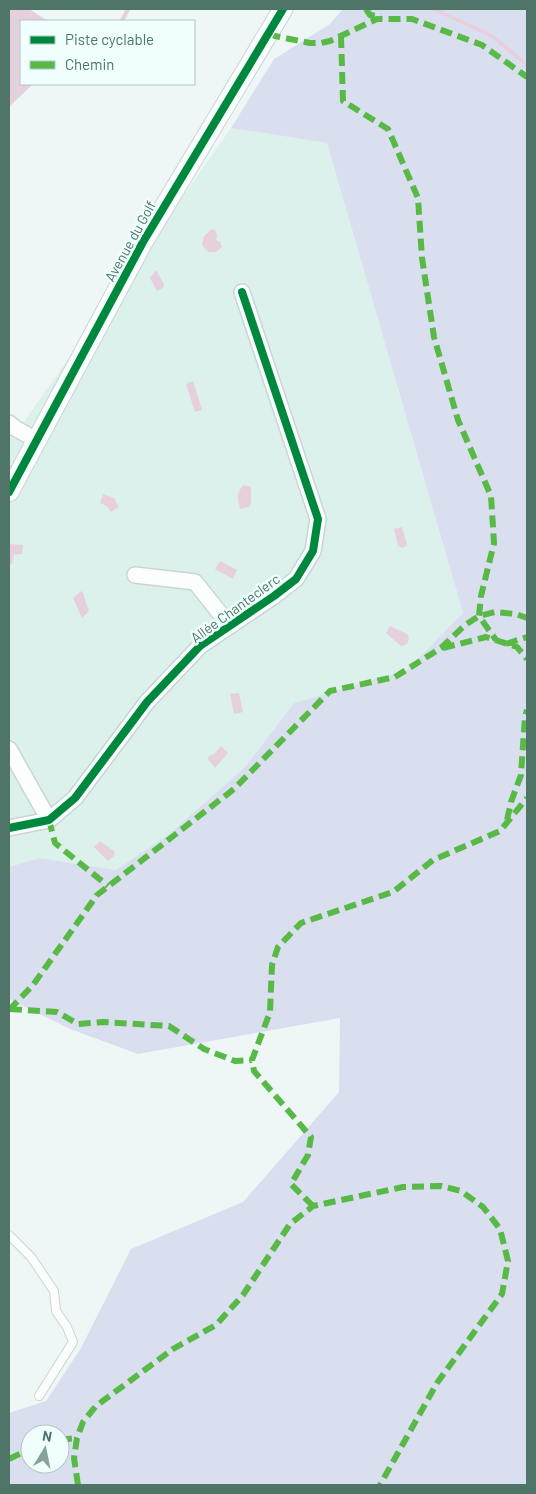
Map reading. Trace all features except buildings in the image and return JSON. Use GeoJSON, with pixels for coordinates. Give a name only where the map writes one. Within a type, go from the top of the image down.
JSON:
{"type":"FeatureCollection","features":[{"type":"Feature","properties":{"kind":"street","name":"Avenue du Golf"},"geometry":{"type":"LineString","coordinates":[[9,492],[142,242],[279,15]]}},
{"type":"Feature","properties":{"kind":"street","name":"Allée Chanteclerc"},"geometry":{"type":"LineString","coordinates":[[49,820],[75,798],[147,702],[200,646],[296,579],[314,552],[318,519],[242,292]]}},
{"type":"Feature","properties":{"kind":"street"},"geometry":{"type":"LineString","coordinates":[[9,423],[14,428],[36,440]]}},
{"type":"Feature","properties":{"kind":"street"},"geometry":{"type":"LineString","coordinates":[[135,575],[195,582],[230,626]]}},
{"type":"Feature","properties":{"kind":"street"},"geometry":{"type":"LineString","coordinates":[[9,749],[49,820],[9,828]]}},
{"type":"Feature","properties":{"kind":"lane"},"geometry":{"type":"LineString","coordinates":[[9,1235],[31,1257],[54,1291],[56,1311],[67,1327],[73,1342],[39,1396]]}},
{"type":"Feature","properties":{"kind":"shaded area"},"geometry":{"type":"Polygon","coordinates":[[[9,9],[29,9],[46,20],[20,20],[20,85],[32,85],[9,107],[9,9]]]}},
{"type":"Feature","properties":{"kind":"shaded area"},"geometry":{"type":"Polygon","coordinates":[[[343,9],[527,9],[527,1485],[9,1485],[9,1413],[46,1401],[81,1348],[131,1249],[243,1202],[339,1092],[340,1018],[138,1054],[70,1029],[9,999],[9,867],[39,858],[116,870],[167,836],[245,767],[294,703],[407,670],[463,613],[327,143],[231,128],[274,59],[330,24],[343,9]]]}},
{"type":"Feature","properties":{"kind":"shaded area"},"geometry":{"type":"Polygon","coordinates":[[[231,128],[327,143],[463,613],[407,670],[294,703],[245,767],[127,872],[39,858],[9,867],[9,423],[21,426],[231,128]]]}},
{"type":"Feature","properties":{"kind":"shaded area"},"geometry":{"type":"Polygon","coordinates":[[[212,229],[216,232],[216,240],[220,242],[222,247],[216,252],[208,252],[202,245],[204,236],[212,229]]]}},
{"type":"Feature","properties":{"kind":"shaded area"},"geometry":{"type":"Polygon","coordinates":[[[156,270],[164,284],[163,288],[157,291],[150,278],[156,270]]]}},
{"type":"Feature","properties":{"kind":"shaded area"},"geometry":{"type":"Polygon","coordinates":[[[193,381],[202,410],[195,412],[186,384],[193,381]]]}},
{"type":"Feature","properties":{"kind":"shaded area"},"geometry":{"type":"Polygon","coordinates":[[[243,485],[251,487],[251,504],[249,507],[240,509],[238,495],[243,485]]]}},
{"type":"Feature","properties":{"kind":"shaded area"},"geometry":{"type":"Polygon","coordinates":[[[103,494],[114,498],[119,507],[111,512],[107,506],[100,503],[103,494]]]}},
{"type":"Feature","properties":{"kind":"shaded area"},"geometry":{"type":"Polygon","coordinates":[[[402,527],[407,545],[403,548],[398,546],[394,529],[402,527]]]}},
{"type":"Feature","properties":{"kind":"shaded area"},"geometry":{"type":"Polygon","coordinates":[[[9,544],[23,545],[22,554],[14,555],[12,564],[9,564],[9,544]]]}},
{"type":"Feature","properties":{"kind":"shaded area"},"geometry":{"type":"Polygon","coordinates":[[[220,561],[237,570],[233,579],[215,569],[220,561]]]}},
{"type":"Feature","properties":{"kind":"shaded area"},"geometry":{"type":"Polygon","coordinates":[[[81,591],[84,594],[89,611],[82,618],[73,598],[81,591]]]}},
{"type":"Feature","properties":{"kind":"shaded area"},"geometry":{"type":"Polygon","coordinates":[[[390,626],[407,634],[409,638],[407,644],[401,646],[386,633],[390,626]]]}},
{"type":"Feature","properties":{"kind":"shaded area"},"geometry":{"type":"Polygon","coordinates":[[[239,693],[243,712],[234,714],[230,694],[239,693]]]}},
{"type":"Feature","properties":{"kind":"shaded area"},"geometry":{"type":"Polygon","coordinates":[[[221,746],[228,753],[215,768],[208,759],[221,746]]]}},
{"type":"Feature","properties":{"kind":"shaded area"},"geometry":{"type":"Polygon","coordinates":[[[100,841],[115,852],[114,856],[108,861],[94,847],[100,841]]]}},
{"type":"Feature","properties":{"kind":"waterway"},"geometry":{"type":"LineString","coordinates":[[122,20],[128,9]]}},
{"type":"Feature","properties":{"kind":"waterway"},"geometry":{"type":"LineString","coordinates":[[434,9],[492,36],[527,65]]}},
{"type":"Feature","properties":{"kind":"marked path"},"geometry":{"type":"LineString","coordinates":[[366,9],[370,15],[381,16]]}},
{"type":"Feature","properties":{"kind":"marked path"},"geometry":{"type":"LineString","coordinates":[[269,33],[310,43],[321,43],[330,41],[377,19],[412,19],[482,45],[527,77]]}},
{"type":"Feature","properties":{"kind":"marked path"},"geometry":{"type":"LineString","coordinates":[[341,36],[343,101],[388,129],[418,198],[422,258],[434,337],[458,420],[491,496],[494,543],[481,596],[479,616],[496,640]]}},
{"type":"Feature","properties":{"kind":"marked path"},"geometry":{"type":"LineString","coordinates":[[9,1010],[33,985],[97,895],[234,789],[330,691],[395,677],[441,648],[465,625],[479,616],[495,612],[516,614],[527,618]]}},
{"type":"Feature","properties":{"kind":"marked path"},"geometry":{"type":"LineString","coordinates":[[443,648],[486,637],[517,647],[527,659]]}},
{"type":"Feature","properties":{"kind":"marked path"},"geometry":{"type":"LineString","coordinates":[[506,644],[527,637]]}},
{"type":"Feature","properties":{"kind":"marked path"},"geometry":{"type":"LineString","coordinates":[[507,820],[511,802],[521,775],[527,710]]}},
{"type":"Feature","properties":{"kind":"marked path"},"geometry":{"type":"LineString","coordinates":[[313,1206],[291,1184],[308,1155],[311,1137],[254,1071],[252,1060],[270,1012],[272,965],[278,947],[301,923],[393,892],[433,860],[500,831],[527,798]]}},
{"type":"Feature","properties":{"kind":"marked path"},"geometry":{"type":"LineString","coordinates":[[49,820],[55,843],[108,886]]}},
{"type":"Feature","properties":{"kind":"marked path"},"geometry":{"type":"LineString","coordinates":[[10,1009],[57,1012],[78,1024],[103,1022],[169,1026],[204,1049],[235,1061],[252,1060]]}},
{"type":"Feature","properties":{"kind":"marked path"},"geometry":{"type":"LineString","coordinates":[[78,1485],[74,1458],[77,1438],[83,1422],[96,1406],[173,1349],[216,1325],[243,1295],[290,1224],[313,1206],[403,1187],[441,1186],[461,1191],[483,1207],[500,1229],[508,1261],[502,1294],[437,1383],[380,1485]]}},
{"type":"Feature","properties":{"kind":"marked path"},"geometry":{"type":"LineString","coordinates":[[70,1439],[77,1438]]}},
{"type":"Feature","properties":{"kind":"marked path"},"geometry":{"type":"LineString","coordinates":[[9,1459],[20,1454]]}},
{"type":"Feature","properties":{"kind":"cycle path"},"geometry":{"type":"LineString","coordinates":[[9,492],[143,242],[283,9]]}},
{"type":"Feature","properties":{"kind":"cycle path"},"geometry":{"type":"LineString","coordinates":[[9,828],[49,820],[75,798],[147,702],[200,646],[296,579],[313,551],[318,519],[242,292]]}}]}
